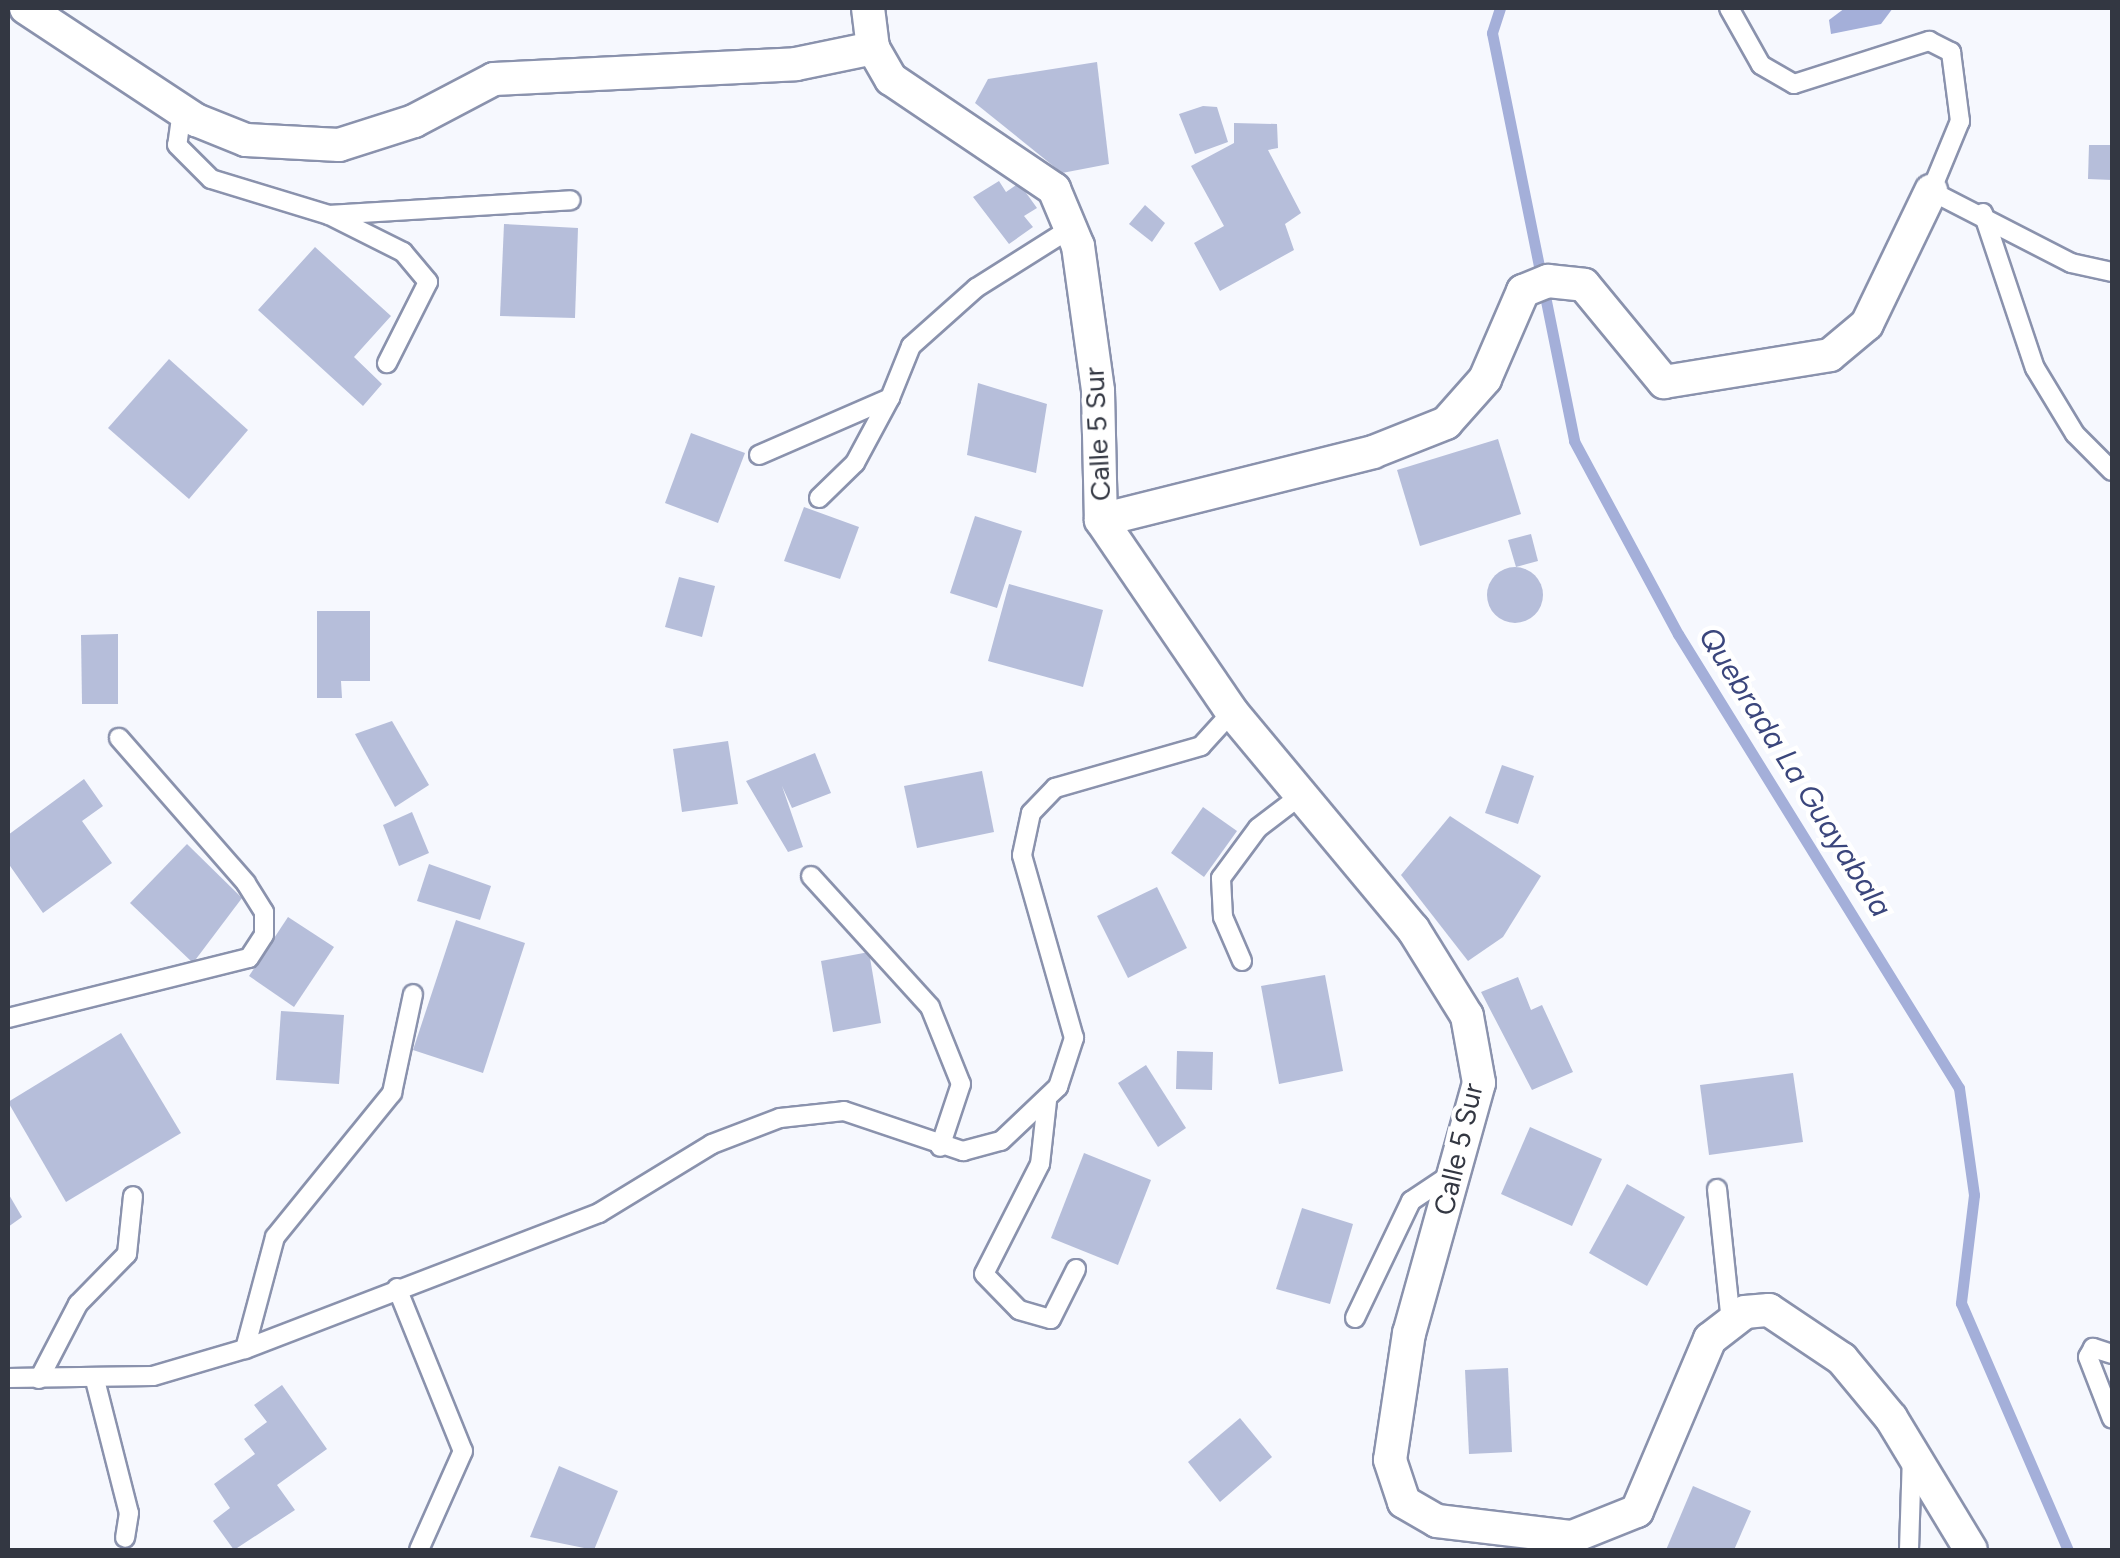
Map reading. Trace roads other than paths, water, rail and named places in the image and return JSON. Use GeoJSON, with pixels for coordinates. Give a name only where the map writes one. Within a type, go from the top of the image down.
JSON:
{"type":"FeatureCollection","features":[{"type":"Feature","properties":{"kind":"street"},"geometry":{"type":"LineString","coordinates":[[26,8],[182,111],[246,140],[339,145],[414,121],[494,78],[796,64],[873,48],[868,8]]}},
{"type":"Feature","properties":{"kind":"street","name":"Calle 5 Sur"},"geometry":{"type":"LineString","coordinates":[[873,48],[891,79],[1054,189],[1073,227],[1098,390],[1102,520],[1232,712],[1413,929],[1467,1016],[1478,1083],[1409,1333],[1390,1460],[1404,1502],[1437,1522],[1572,1536],[1636,1511],[1710,1339],[1731,1322]]}},
{"type":"Feature","properties":{"kind":"street"},"geometry":{"type":"LineString","coordinates":[[1102,520],[1374,452],[1446,423],[1485,380],[1536,286],[1584,285],[1664,382],[1791,365],[1830,355],[1867,324],[1931,191]]}},
{"type":"Feature","properties":{"kind":"street"},"geometry":{"type":"LineString","coordinates":[[1731,1322],[1745,1312],[1787,1314],[1842,1359],[1912,1452],[1971,1550]]}},
{"type":"Feature","properties":{"kind":"lane"},"geometry":{"type":"LineString","coordinates":[[1729,8],[1762,65],[1794,84],[1930,41],[1951,52],[1960,122],[1931,191],[1982,213],[2071,263],[2112,272]]}},
{"type":"Feature","properties":{"kind":"lane"},"geometry":{"type":"LineString","coordinates":[[182,111],[177,146],[210,179],[328,215],[403,252],[428,282],[388,363]]}},
{"type":"Feature","properties":{"kind":"lane"},"geometry":{"type":"LineString","coordinates":[[328,215],[571,200]]}},
{"type":"Feature","properties":{"kind":"lane"},"geometry":{"type":"LineString","coordinates":[[1982,213],[2035,368],[2075,434],[2112,471]]}},
{"type":"Feature","properties":{"kind":"lane"},"geometry":{"type":"LineString","coordinates":[[819,498],[855,463],[912,346],[976,288],[1073,227]]}},
{"type":"Feature","properties":{"kind":"lane"},"geometry":{"type":"LineString","coordinates":[[759,454],[890,398]]}},
{"type":"Feature","properties":{"kind":"lane"},"geometry":{"type":"LineString","coordinates":[[8,1378],[94,1380],[153,1376],[245,1349],[600,1214],[712,1144],[780,1118],[844,1111],[940,1147],[1001,1140],[1047,1100],[1067,1071],[1074,1020],[1022,855],[1031,813],[1055,788],[1202,746],[1232,712]]}},
{"type":"Feature","properties":{"kind":"lane"},"geometry":{"type":"LineString","coordinates":[[8,1018],[249,958],[264,935],[264,912],[246,884],[119,738]]}},
{"type":"Feature","properties":{"kind":"lane"},"geometry":{"type":"LineString","coordinates":[[1242,961],[1220,878],[1258,828],[1300,796]]}},
{"type":"Feature","properties":{"kind":"lane"},"geometry":{"type":"LineString","coordinates":[[811,876],[930,1007],[961,1084],[940,1147]]}},
{"type":"Feature","properties":{"kind":"lane"},"geometry":{"type":"LineString","coordinates":[[245,1349],[275,1237],[392,1093],[413,994]]}},
{"type":"Feature","properties":{"kind":"lane"},"geometry":{"type":"LineString","coordinates":[[1047,1100],[1040,1164],[984,1274],[1019,1310],[1051,1320],[1076,1269]]}},
{"type":"Feature","properties":{"kind":"lane"},"geometry":{"type":"LineString","coordinates":[[1355,1318],[1411,1200],[1457,1170]]}},
{"type":"Feature","properties":{"kind":"lane"},"geometry":{"type":"LineString","coordinates":[[1717,1189],[1731,1322]]}},
{"type":"Feature","properties":{"kind":"lane"},"geometry":{"type":"LineString","coordinates":[[38,1379],[78,1304],[127,1254],[133,1196]]}},
{"type":"Feature","properties":{"kind":"lane"},"geometry":{"type":"LineString","coordinates":[[397,1288],[464,1451],[420,1550]]}},
{"type":"Feature","properties":{"kind":"lane"},"geometry":{"type":"LineString","coordinates":[[2112,1354],[2093,1348],[2088,1357],[2112,1418]]}},
{"type":"Feature","properties":{"kind":"lane"},"geometry":{"type":"LineString","coordinates":[[94,1380],[129,1514],[124,1538]]}},
{"type":"Feature","properties":{"kind":"lane"},"geometry":{"type":"LineString","coordinates":[[1909,1550],[1912,1452]]}},
{"type":"Feature","properties":{"kind":"water"},"geometry":{"type":"Polygon","coordinates":[[[1845,8],[1893,8],[1881,24],[1831,34],[1829,20],[1845,8]]]}},
{"type":"Feature","properties":{"kind":"waterway","name":"Quebrada La Guayabala"},"geometry":{"type":"LineString","coordinates":[[1500,8],[1492,33],[1574,441],[1678,634],[1959,1088],[1974,1195],[1961,1303],[2068,1550]]}}]}
